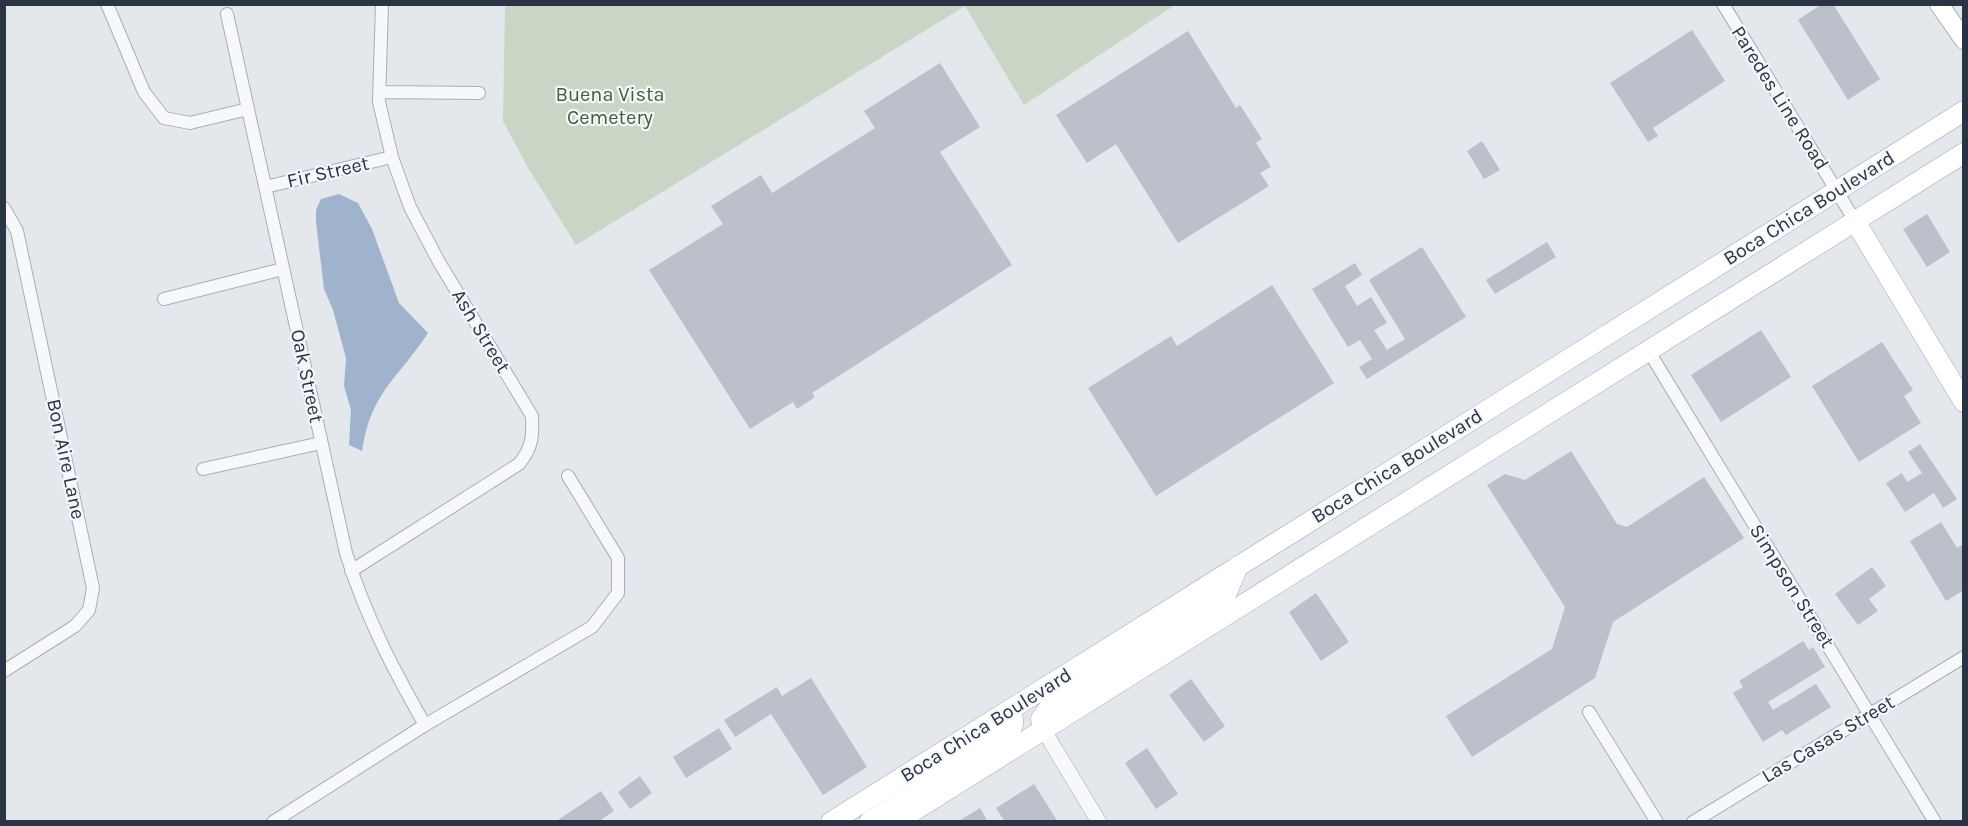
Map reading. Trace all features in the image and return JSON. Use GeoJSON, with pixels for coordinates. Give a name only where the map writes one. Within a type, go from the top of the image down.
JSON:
{"type":"FeatureCollection","features":[{"type":"Feature","properties":{"kind":"main road"},"geometry":{"type":"LineString","coordinates":[[1939,4],[1964,40]]}},
{"type":"Feature","properties":{"kind":"main road"},"geometry":{"type":"LineString","coordinates":[[1950,4],[1964,16]]}},
{"type":"Feature","properties":{"kind":"main road","name":"Boca Chica Boulevard"},"geometry":{"type":"LineString","coordinates":[[831,822],[1964,111]]}},
{"type":"Feature","properties":{"kind":"main road","name":"Boca Chica Boulevard"},"geometry":{"type":"LineString","coordinates":[[896,822],[1964,153]]}},
{"type":"Feature","properties":{"kind":"main road"},"geometry":{"type":"LineString","coordinates":[[1855,221],[1962,398]]}},
{"type":"Feature","properties":{"kind":"main road"},"geometry":{"type":"LineString","coordinates":[[1043,729],[1041,719],[1045,709],[1055,700],[1227,592],[1238,566]]}},
{"type":"Feature","properties":{"kind":"main road"},"geometry":{"type":"LineString","coordinates":[[869,822],[1007,735],[1013,727],[1014,718],[1009,710]]}},
{"type":"Feature","properties":{"kind":"street"},"geometry":{"type":"LineString","coordinates":[[122,4],[108,7],[144,92],[164,118],[190,123],[248,109]]}},
{"type":"Feature","properties":{"kind":"street","name":"Ash Street"},"geometry":{"type":"LineString","coordinates":[[351,571],[519,464],[529,452],[533,438],[532,416],[429,244],[410,207],[392,157],[379,102],[382,4]]}},
{"type":"Feature","properties":{"kind":"street","name":"Paredes Line Road"},"geometry":{"type":"LineString","coordinates":[[1723,4],[1855,221]]}},
{"type":"Feature","properties":{"kind":"street","name":"Oak Street"},"geometry":{"type":"LineString","coordinates":[[227,14],[351,571],[383,651],[425,725]]}},
{"type":"Feature","properties":{"kind":"street"},"geometry":{"type":"LineString","coordinates":[[380,92],[479,93]]}},
{"type":"Feature","properties":{"kind":"street","name":"Fir Street"},"geometry":{"type":"LineString","coordinates":[[265,187],[392,157]]}},
{"type":"Feature","properties":{"kind":"street","name":"Bon Aire Lane"},"geometry":{"type":"LineString","coordinates":[[4,208],[17,231],[93,588],[89,610],[75,626],[4,671]]}},
{"type":"Feature","properties":{"kind":"street"},"geometry":{"type":"LineString","coordinates":[[164,298],[283,269]]}},
{"type":"Feature","properties":{"kind":"street","name":"Simpson Street"},"geometry":{"type":"LineString","coordinates":[[1648,350],[1935,822]]}},
{"type":"Feature","properties":{"kind":"street"},"geometry":{"type":"LineString","coordinates":[[203,469],[321,443]]}},
{"type":"Feature","properties":{"kind":"street"},"geometry":{"type":"LineString","coordinates":[[273,822],[425,725],[592,627],[618,593],[618,558],[568,476]]}},
{"type":"Feature","properties":{"kind":"street","name":"Las Casas Street"},"geometry":{"type":"LineString","coordinates":[[1693,822],[1870,712],[1964,657]]}},
{"type":"Feature","properties":{"kind":"street"},"geometry":{"type":"LineString","coordinates":[[1589,712],[1657,822]]}},
{"type":"Feature","properties":{"kind":"street"},"geometry":{"type":"LineString","coordinates":[[1043,729],[1099,822]]}},
{"type":"Feature","properties":{"kind":"green space","name":"Buena Vista Cemetery"},"geometry":{"type":"Polygon","coordinates":[[[505,4],[1175,5],[1024,105],[965,6],[576,245],[527,166],[503,121],[505,4]]]}},
{"type":"Feature","properties":{"kind":"water"},"geometry":{"type":"Polygon","coordinates":[[[339,194],[358,203],[372,229],[399,303],[428,333],[379,399],[366,431],[362,451],[349,445],[351,410],[344,386],[346,358],[333,310],[324,289],[316,222],[316,210],[321,199],[339,194]]]}},
{"type":"Feature","properties":{"kind":"building"},"geometry":{"type":"Polygon","coordinates":[[[1822,4],[1833,4],[1880,79],[1848,100],[1798,20],[1822,4]]]}},
{"type":"Feature","properties":{"kind":"building"},"geometry":{"type":"Polygon","coordinates":[[[1692,30],[1725,81],[1653,128],[1658,136],[1648,142],[1610,83],[1692,30]]]}},
{"type":"Feature","properties":{"kind":"building"},"geometry":{"type":"Polygon","coordinates":[[[1188,31],[1236,108],[1240,105],[1262,139],[1256,143],[1271,167],[1260,173],[1269,186],[1178,243],[1116,144],[1087,163],[1056,115],[1188,31]]]}},
{"type":"Feature","properties":{"kind":"building"},"geometry":{"type":"Polygon","coordinates":[[[940,63],[980,127],[940,152],[1012,265],[812,393],[815,397],[797,409],[793,402],[750,429],[649,270],[723,224],[711,206],[761,175],[772,193],[875,128],[864,111],[940,63]]]}},
{"type":"Feature","properties":{"kind":"building"},"geometry":{"type":"Polygon","coordinates":[[[1482,141],[1500,170],[1484,179],[1467,151],[1482,141]]]}},
{"type":"Feature","properties":{"kind":"building"},"geometry":{"type":"Polygon","coordinates":[[[1927,214],[1950,252],[1927,267],[1903,229],[1927,214]]]}},
{"type":"Feature","properties":{"kind":"building"},"geometry":{"type":"Polygon","coordinates":[[[1547,242],[1556,257],[1495,294],[1486,280],[1547,242]]]}},
{"type":"Feature","properties":{"kind":"building"},"geometry":{"type":"Polygon","coordinates":[[[1422,247],[1466,317],[1367,379],[1359,367],[1372,359],[1360,340],[1348,347],[1312,289],[1355,263],[1362,275],[1345,286],[1357,306],[1371,297],[1387,323],[1374,330],[1387,350],[1405,339],[1369,280],[1422,247]]]}},
{"type":"Feature","properties":{"kind":"building"},"geometry":{"type":"Polygon","coordinates":[[[1272,285],[1334,383],[1156,496],[1088,388],[1171,336],[1177,346],[1272,285]]]}},
{"type":"Feature","properties":{"kind":"building"},"geometry":{"type":"Polygon","coordinates":[[[1761,330],[1791,377],[1721,422],[1691,375],[1761,330]]]}},
{"type":"Feature","properties":{"kind":"building"},"geometry":{"type":"Polygon","coordinates":[[[1882,342],[1913,390],[1904,396],[1921,423],[1859,462],[1812,386],[1882,342]]]}},
{"type":"Feature","properties":{"kind":"building"},"geometry":{"type":"Polygon","coordinates":[[[1920,444],[1957,499],[1943,508],[1934,493],[1905,512],[1886,483],[1902,473],[1907,482],[1922,473],[1908,452],[1920,444]]]}},
{"type":"Feature","properties":{"kind":"building"},"geometry":{"type":"Polygon","coordinates":[[[1571,451],[1617,524],[1627,527],[1704,477],[1744,538],[1613,622],[1595,678],[1472,757],[1446,716],[1552,649],[1565,607],[1487,485],[1505,474],[1525,480],[1571,451]]]}},
{"type":"Feature","properties":{"kind":"building"},"geometry":{"type":"Polygon","coordinates":[[[1941,522],[1957,548],[1964,544],[1964,590],[1946,601],[1910,541],[1941,522]]]}},
{"type":"Feature","properties":{"kind":"building"},"geometry":{"type":"Polygon","coordinates":[[[1872,567],[1886,586],[1869,599],[1878,611],[1858,625],[1835,594],[1872,567]]]}},
{"type":"Feature","properties":{"kind":"building"},"geometry":{"type":"Polygon","coordinates":[[[1316,593],[1349,642],[1321,661],[1289,612],[1316,593]]]}},
{"type":"Feature","properties":{"kind":"building"},"geometry":{"type":"Polygon","coordinates":[[[1803,641],[1809,650],[1813,647],[1825,667],[1768,702],[1773,710],[1816,684],[1831,707],[1786,735],[1782,730],[1763,742],[1733,693],[1743,687],[1739,681],[1803,641]]]}},
{"type":"Feature","properties":{"kind":"building"},"geometry":{"type":"Polygon","coordinates":[[[811,678],[867,767],[823,795],[771,714],[735,737],[724,720],[777,687],[782,696],[811,678]]]}},
{"type":"Feature","properties":{"kind":"building"},"geometry":{"type":"Polygon","coordinates":[[[1191,679],[1225,726],[1204,742],[1169,695],[1191,679]]]}},
{"type":"Feature","properties":{"kind":"building"},"geometry":{"type":"Polygon","coordinates":[[[719,728],[732,749],[686,778],[673,757],[719,728]]]}},
{"type":"Feature","properties":{"kind":"building"},"geometry":{"type":"Polygon","coordinates":[[[1147,748],[1178,794],[1156,809],[1125,763],[1147,748]]]}},
{"type":"Feature","properties":{"kind":"building"},"geometry":{"type":"Polygon","coordinates":[[[640,776],[652,793],[630,809],[618,792],[640,776]]]}},
{"type":"Feature","properties":{"kind":"building"},"geometry":{"type":"Polygon","coordinates":[[[1034,784],[1058,822],[1005,822],[996,808],[1034,784]]]}},
{"type":"Feature","properties":{"kind":"building"},"geometry":{"type":"Polygon","coordinates":[[[601,791],[614,811],[598,822],[555,822],[601,791]]]}},
{"type":"Feature","properties":{"kind":"building"},"geometry":{"type":"Polygon","coordinates":[[[980,808],[988,822],[957,822],[980,808]]]}}]}
